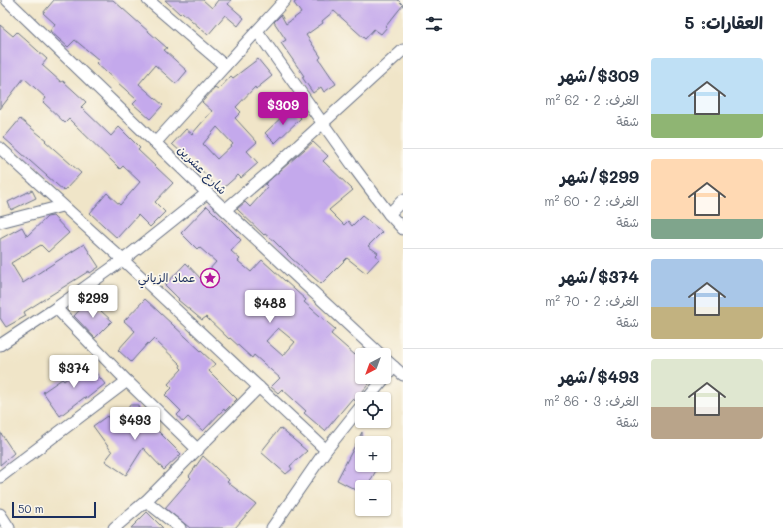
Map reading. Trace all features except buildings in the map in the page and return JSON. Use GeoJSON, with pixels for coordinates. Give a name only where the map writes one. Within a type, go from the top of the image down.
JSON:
{"type":"FeatureCollection","features":[{"type":"Feature","properties":{"kind":"street","name":"شارع عشرين"},"geometry":{"type":"LineString","coordinates":[[8,0],[207,193],[373,348]]}},
{"type":"Feature","properties":{"kind":"street"},"geometry":{"type":"LineString","coordinates":[[16,9],[23,0]]}},
{"type":"Feature","properties":{"kind":"street"},"geometry":{"type":"LineString","coordinates":[[148,0],[225,66]]}},
{"type":"Feature","properties":{"kind":"street"},"geometry":{"type":"LineString","coordinates":[[156,142],[285,0]]}},
{"type":"Feature","properties":{"kind":"street"},"geometry":{"type":"LineString","coordinates":[[257,31],[389,214],[403,229]]}},
{"type":"Feature","properties":{"kind":"street"},"geometry":{"type":"LineString","coordinates":[[225,210],[402,54]]}},
{"type":"Feature","properties":{"kind":"street"},"geometry":{"type":"LineString","coordinates":[[0,148],[123,260],[326,450]]}},
{"type":"Feature","properties":{"kind":"street"},"geometry":{"type":"LineString","coordinates":[[0,346],[123,260],[207,193]]}},
{"type":"Feature","properties":{"kind":"street"},"geometry":{"type":"LineString","coordinates":[[389,214],[403,200]]}},
{"type":"Feature","properties":{"kind":"street"},"geometry":{"type":"LineString","coordinates":[[0,222],[62,206]]}},
{"type":"Feature","properties":{"kind":"street"},"geometry":{"type":"LineString","coordinates":[[56,308],[127,381],[198,450]]}},
{"type":"Feature","properties":{"kind":"street"},"geometry":{"type":"LineString","coordinates":[[391,364],[403,375]]}},
{"type":"Feature","properties":{"kind":"street"},"geometry":{"type":"LineString","coordinates":[[373,392],[394,367]]}},
{"type":"Feature","properties":{"kind":"street"},"geometry":{"type":"LineString","coordinates":[[0,477],[127,381]]}},
{"type":"Feature","properties":{"kind":"street"},"geometry":{"type":"LineString","coordinates":[[114,528],[146,501],[259,387]]}},
{"type":"Feature","properties":{"kind":"street"},"geometry":{"type":"LineString","coordinates":[[272,528],[326,450],[355,414]]}},
{"type":"Feature","properties":{"kind":"street"},"geometry":{"type":"LineString","coordinates":[[146,501],[180,528]]}},
{"type":"Feature","properties":{"kind":"street"},"geometry":{"type":"LineString","coordinates":[[0,514],[9,528]]}},
{"type":"Feature","properties":{"kind":"place","name":"عماد الزياني"},"geometry":{"type":"Point","coordinates":[210,278]}}]}
